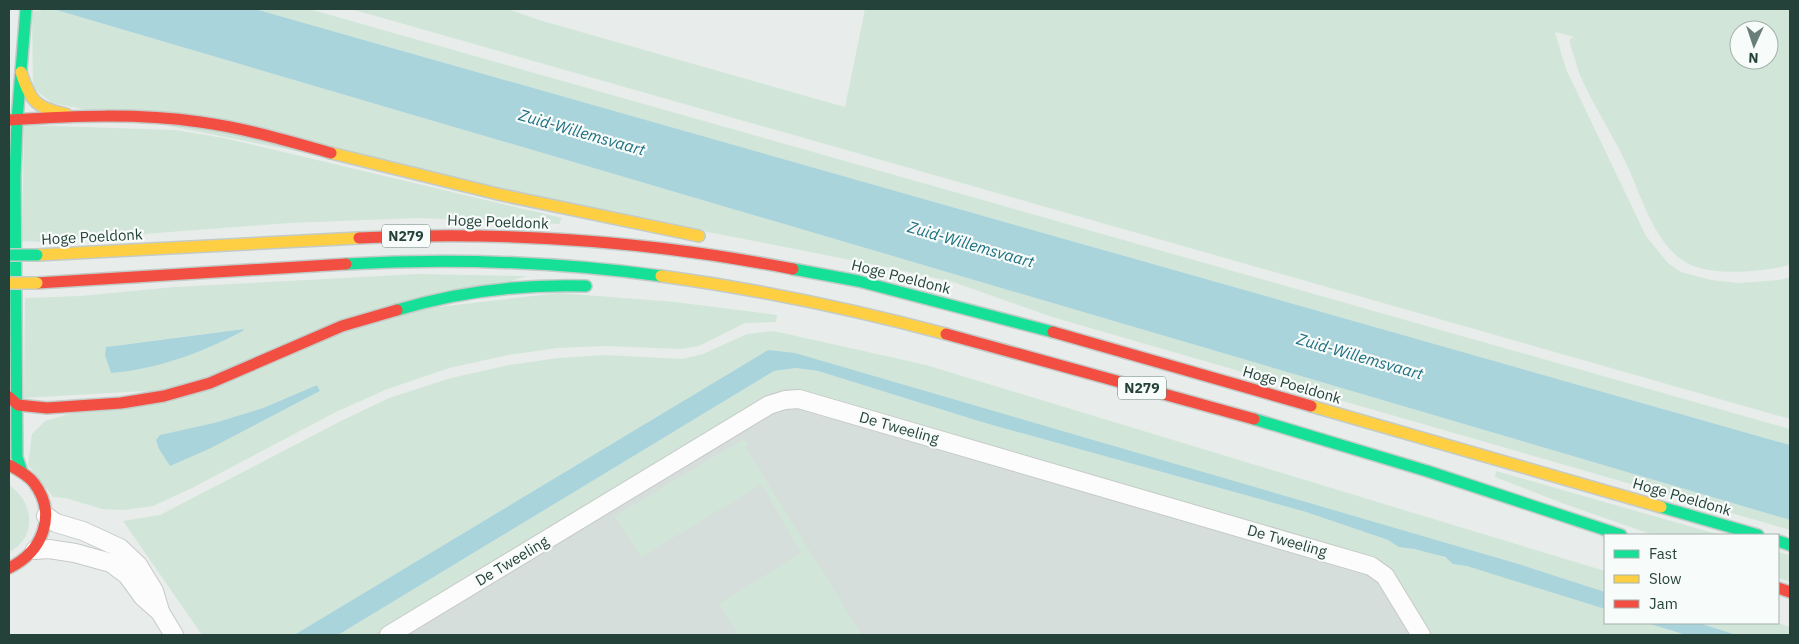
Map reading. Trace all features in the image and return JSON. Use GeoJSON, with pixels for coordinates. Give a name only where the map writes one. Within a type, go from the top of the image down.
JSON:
{"type":"FeatureCollection","features":[{"type":"Feature","properties":{"kind":"main road"},"geometry":{"type":"LineString","coordinates":[[13,32],[26,9]]}},
{"type":"Feature","properties":{"kind":"main road"},"geometry":{"type":"LineString","coordinates":[[22,472],[17,457],[18,405],[13,120],[21,72],[26,9]]}},
{"type":"Feature","properties":{"kind":"main road"},"geometry":{"type":"LineString","coordinates":[[21,72],[27,93],[40,107],[52,112],[75,116]]}},
{"type":"Feature","properties":{"kind":"main road"},"geometry":{"type":"LineString","coordinates":[[13,120],[123,115],[167,118],[227,126],[283,138],[443,181],[588,214],[714,239]]}},
{"type":"Feature","properties":{"kind":"main road","name":"Hoge Poeldonk"},"geometry":{"type":"LineString","coordinates":[[9,255],[419,235],[554,239],[664,248],[774,265],[858,280],[1054,332],[1755,534]]}},
{"type":"Feature","properties":{"kind":"main road","name":"N279"},"geometry":{"type":"LineString","coordinates":[[751,250],[774,265]]}},
{"type":"Feature","properties":{"kind":"main road","name":"N279"},"geometry":{"type":"LineString","coordinates":[[9,283],[418,262],[554,266],[656,275],[722,285],[851,309],[1203,404],[1375,455],[1618,534]]}},
{"type":"Feature","properties":{"kind":"main road"},"geometry":{"type":"LineString","coordinates":[[9,397],[18,405],[47,408],[121,403],[164,396],[210,383],[238,372],[342,326],[419,303],[484,291],[558,285],[598,287]]}},
{"type":"Feature","properties":{"kind":"main road","name":"N279"},"geometry":{"type":"LineString","coordinates":[[676,290],[722,285]]}},
{"type":"Feature","properties":{"kind":"main road"},"geometry":{"type":"LineString","coordinates":[[9,465],[22,472],[35,484],[43,499],[46,516],[45,528],[34,550],[24,560],[9,568]]}},
{"type":"Feature","properties":{"kind":"street","name":"De Tweeling"},"geometry":{"type":"LineString","coordinates":[[389,635],[769,405],[784,400],[800,399],[1371,566],[1384,576],[1421,635]]}},
{"type":"Feature","properties":{"kind":"street"},"geometry":{"type":"LineString","coordinates":[[46,516],[56,523],[83,531],[120,548],[138,565],[154,590],[160,612],[174,635]]}},
{"type":"Feature","properties":{"kind":"street"},"geometry":{"type":"LineString","coordinates":[[34,550],[49,549],[76,552],[112,563],[127,575],[143,597],[160,612]]}},
{"type":"Feature","properties":{"kind":"shaded area"},"geometry":{"type":"Polygon","coordinates":[[[784,383],[1388,558],[1442,635],[366,635],[784,383]]]}},
{"type":"Feature","properties":{"kind":"green space"},"geometry":{"type":"Polygon","coordinates":[[[41,9],[53,9],[1790,520],[1790,530],[1052,317],[953,282],[886,267],[52,103],[33,88],[32,11],[41,11],[41,9]]]}},
{"type":"Feature","properties":{"kind":"green space"},"geometry":{"type":"Polygon","coordinates":[[[255,9],[309,9],[1790,429],[1790,445],[255,9]]]}},
{"type":"Feature","properties":{"kind":"green space"},"geometry":{"type":"Polygon","coordinates":[[[351,9],[508,9],[539,20],[845,107],[865,9],[1790,9],[1790,265],[1766,270],[1736,272],[1695,267],[1685,262],[1664,242],[1656,230],[1625,161],[1579,73],[1570,44],[1570,39],[1574,37],[1555,32],[1566,69],[1646,236],[1668,263],[1681,272],[1711,280],[1739,283],[1779,280],[1790,277],[1790,419],[351,9]]]}},
{"type":"Feature","properties":{"kind":"green space"},"geometry":{"type":"Polygon","coordinates":[[[24,125],[175,130],[224,138],[562,218],[559,224],[418,218],[290,223],[40,242],[22,241],[24,125]]]}},
{"type":"Feature","properties":{"kind":"green space"},"geometry":{"type":"Polygon","coordinates":[[[418,274],[527,276],[162,390],[24,398],[25,298],[80,296],[174,287],[418,274]],[[243,329],[106,347],[111,372],[162,364],[179,359],[243,331],[243,329]]]}},
{"type":"Feature","properties":{"kind":"green space"},"geometry":{"type":"Polygon","coordinates":[[[559,293],[675,302],[777,315],[776,322],[745,323],[699,346],[680,349],[606,346],[558,348],[508,355],[449,368],[385,390],[336,412],[192,488],[153,506],[123,510],[102,509],[65,498],[53,497],[28,465],[32,434],[45,421],[420,309],[559,293]],[[317,385],[263,408],[214,423],[211,448],[320,391],[317,385]]]}},
{"type":"Feature","properties":{"kind":"green space"},"geometry":{"type":"Polygon","coordinates":[[[774,331],[926,365],[1604,571],[1604,592],[1522,565],[768,350],[294,635],[202,635],[123,521],[160,515],[389,398],[451,378],[509,365],[558,358],[605,355],[682,359],[703,354],[747,334],[774,331]]]}},
{"type":"Feature","properties":{"kind":"green space"},"geometry":{"type":"Polygon","coordinates":[[[796,368],[818,371],[985,423],[1306,512],[1395,544],[1438,555],[1457,563],[1604,609],[1604,624],[1650,624],[1686,635],[1431,635],[1407,593],[1392,573],[1384,565],[1366,555],[799,390],[785,388],[769,394],[372,635],[338,635],[774,371],[796,368]]]}},
{"type":"Feature","properties":{"kind":"green space"},"geometry":{"type":"Polygon","coordinates":[[[742,440],[747,442],[748,444],[745,447],[862,635],[739,635],[719,604],[801,553],[762,484],[641,557],[616,518],[617,515],[742,440]]]}},
{"type":"Feature","properties":{"kind":"green space"},"geometry":{"type":"Polygon","coordinates":[[[1496,471],[1716,534],[1650,534],[1495,477],[1496,471]]]}},
{"type":"Feature","properties":{"kind":"green space"},"geometry":{"type":"Polygon","coordinates":[[[9,485],[24,501],[29,519],[25,538],[9,552],[9,485]]]}},
{"type":"Feature","properties":{"kind":"green space"},"geometry":{"type":"Polygon","coordinates":[[[1779,552],[1790,555],[1790,582],[1779,578],[1779,552]]]}},
{"type":"Feature","properties":{"kind":"green space"},"geometry":{"type":"Polygon","coordinates":[[[1702,624],[1779,624],[1790,627],[1790,635],[1737,635],[1702,624]]]}},
{"type":"Feature","properties":{"kind":"water","name":"Zuid-Willemsvaart"},"geometry":{"type":"Polygon","coordinates":[[[53,9],[255,9],[1790,445],[1790,520],[53,9]]]}},
{"type":"Feature","properties":{"kind":"water"},"geometry":{"type":"Polygon","coordinates":[[[244,329],[227,339],[195,353],[146,368],[111,373],[105,355],[106,347],[244,329]]]}},
{"type":"Feature","properties":{"kind":"water"},"geometry":{"type":"Polygon","coordinates":[[[768,350],[795,353],[1522,565],[1604,592],[1604,609],[1467,566],[1453,564],[1445,557],[1399,547],[1388,540],[1306,512],[985,423],[818,371],[796,368],[774,371],[338,635],[294,635],[768,350]]]}},
{"type":"Feature","properties":{"kind":"water"},"geometry":{"type":"Polygon","coordinates":[[[317,385],[320,391],[211,448],[170,466],[159,449],[156,440],[160,435],[214,423],[263,408],[317,385]]]}},
{"type":"Feature","properties":{"kind":"water"},"geometry":{"type":"Polygon","coordinates":[[[1650,624],[1702,624],[1737,635],[1686,635],[1650,624]]]}},
{"type":"Feature","properties":{"kind":"traffic: fast"},"geometry":{"type":"LineString","coordinates":[[22,472],[17,457],[15,177],[17,120],[26,9]]}},
{"type":"Feature","properties":{"kind":"traffic: fast"},"geometry":{"type":"LineString","coordinates":[[9,255],[37,255]]}},
{"type":"Feature","properties":{"kind":"traffic: fast"},"geometry":{"type":"LineString","coordinates":[[346,264],[425,261],[504,262],[583,267],[661,276]]}},
{"type":"Feature","properties":{"kind":"traffic: fast"},"geometry":{"type":"LineString","coordinates":[[793,269],[858,281],[1053,332]]}},
{"type":"Feature","properties":{"kind":"traffic: fast"},"geometry":{"type":"LineString","coordinates":[[397,310],[443,298],[490,290],[538,286],[586,286]]}},
{"type":"Feature","properties":{"kind":"traffic: fast"},"geometry":{"type":"LineString","coordinates":[[1254,419],[1427,471],[1618,534]]}},
{"type":"Feature","properties":{"kind":"traffic: fast"},"geometry":{"type":"LineString","coordinates":[[1661,507],[1755,534]]}},
{"type":"Feature","properties":{"kind":"traffic: fast"},"geometry":{"type":"LineString","coordinates":[[1779,541],[1790,545]]}},
{"type":"Feature","properties":{"kind":"traffic: slow"},"geometry":{"type":"LineString","coordinates":[[21,72],[28,90],[36,102],[48,109],[66,114]]}},
{"type":"Feature","properties":{"kind":"traffic: slow"},"geometry":{"type":"LineString","coordinates":[[331,153],[502,195],[699,236]]}},
{"type":"Feature","properties":{"kind":"traffic: slow"},"geometry":{"type":"LineString","coordinates":[[37,255],[359,238]]}},
{"type":"Feature","properties":{"kind":"traffic: slow"},"geometry":{"type":"LineString","coordinates":[[661,276],[804,300],[946,334]]}},
{"type":"Feature","properties":{"kind":"traffic: slow"},"geometry":{"type":"LineString","coordinates":[[9,283],[37,283]]}},
{"type":"Feature","properties":{"kind":"traffic: slow"},"geometry":{"type":"LineString","coordinates":[[1311,406],[1661,507]]}},
{"type":"Feature","properties":{"kind":"traffic: jam"},"geometry":{"type":"LineString","coordinates":[[9,120],[104,116],[176,119],[250,131],[331,153]]}},
{"type":"Feature","properties":{"kind":"traffic: jam"},"geometry":{"type":"LineString","coordinates":[[359,238],[468,236],[577,240],[685,251],[793,269]]}},
{"type":"Feature","properties":{"kind":"traffic: jam"},"geometry":{"type":"LineString","coordinates":[[37,283],[346,264]]}},
{"type":"Feature","properties":{"kind":"traffic: jam"},"geometry":{"type":"LineString","coordinates":[[9,397],[18,405],[47,408],[121,403],[164,396],[210,383],[342,326],[397,310]]}},
{"type":"Feature","properties":{"kind":"traffic: jam"},"geometry":{"type":"LineString","coordinates":[[1053,332],[1311,406]]}},
{"type":"Feature","properties":{"kind":"traffic: jam"},"geometry":{"type":"LineString","coordinates":[[946,334],[1254,419]]}},
{"type":"Feature","properties":{"kind":"traffic: jam"},"geometry":{"type":"LineString","coordinates":[[9,465],[26,475],[34,483],[41,495],[45,508],[43,532],[38,543],[21,561],[9,568]]}},
{"type":"Feature","properties":{"kind":"traffic: jam"},"geometry":{"type":"LineString","coordinates":[[1779,588],[1790,592]]}}]}
